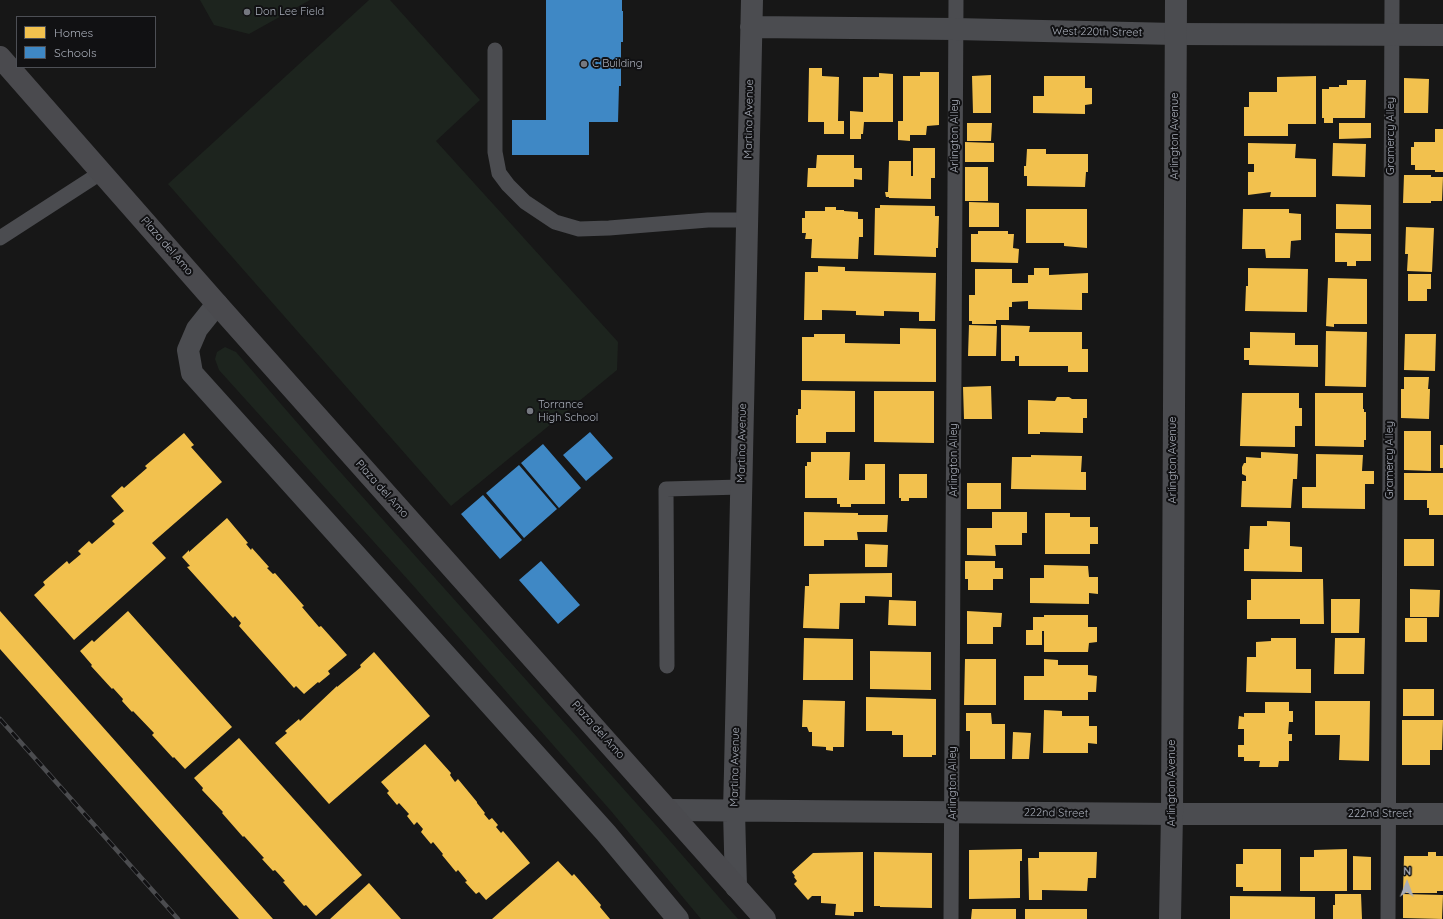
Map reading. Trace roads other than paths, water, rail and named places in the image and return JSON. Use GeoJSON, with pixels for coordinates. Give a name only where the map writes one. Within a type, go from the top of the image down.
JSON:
{"type":"FeatureCollection","features":[{"type":"Feature","properties":{"kind":"main road","name":"Plaza del Amo"},"geometry":{"type":"LineString","coordinates":[[0,57],[217,304],[765,919]]}},
{"type":"Feature","properties":{"kind":"street","name":"Martina Avenue"},"geometry":{"type":"LineString","coordinates":[[736,887],[734,811],[752,0]]}},
{"type":"Feature","properties":{"kind":"street","name":"Arlington Avenue"},"geometry":{"type":"LineString","coordinates":[[1170,919],[1172,814],[1176,0]]}},
{"type":"Feature","properties":{"kind":"street","name":"West 220th Street"},"geometry":{"type":"LineString","coordinates":[[751,27],[955,29],[1175,34],[1443,36]]}},
{"type":"Feature","properties":{"kind":"street"},"geometry":{"type":"LineString","coordinates":[[217,304],[196,329],[188,350],[192,373],[600,827],[678,919]]}},
{"type":"Feature","properties":{"kind":"street","name":"222nd Street"},"geometry":{"type":"LineString","coordinates":[[669,810],[1172,814],[1443,814]]}},
{"type":"Feature","properties":{"kind":"lane","name":"Arlington Alley"},"geometry":{"type":"LineString","coordinates":[[951,919],[953,812],[956,0]]}},
{"type":"Feature","properties":{"kind":"lane","name":"Gramercy Alley"},"geometry":{"type":"LineString","coordinates":[[1388,919],[1392,0]]}},
{"type":"Feature","properties":{"kind":"lane"},"geometry":{"type":"LineString","coordinates":[[495,50],[495,152],[499,173],[508,185],[525,202],[555,222],[579,229],[708,220],[747,220]]}},
{"type":"Feature","properties":{"kind":"lane"},"geometry":{"type":"LineString","coordinates":[[0,238],[102,172]]}},
{"type":"Feature","properties":{"kind":"lane"},"geometry":{"type":"LineString","coordinates":[[667,666],[666,488],[741,487]]}},
{"type":"Feature","properties":{"kind":"railway"},"geometry":{"type":"LineString","coordinates":[[0,719],[178,919]]}},
{"type":"Feature","properties":{"kind":"place","name":"Don Lee Field"},"geometry":{"type":"Point","coordinates":[247,12]}},
{"type":"Feature","properties":{"kind":"place","name":"C Building"},"geometry":{"type":"Point","coordinates":[584,64]}},
{"type":"Feature","properties":{"kind":"place","name":"Torrance High School"},"geometry":{"type":"Point","coordinates":[530,411]}}]}
